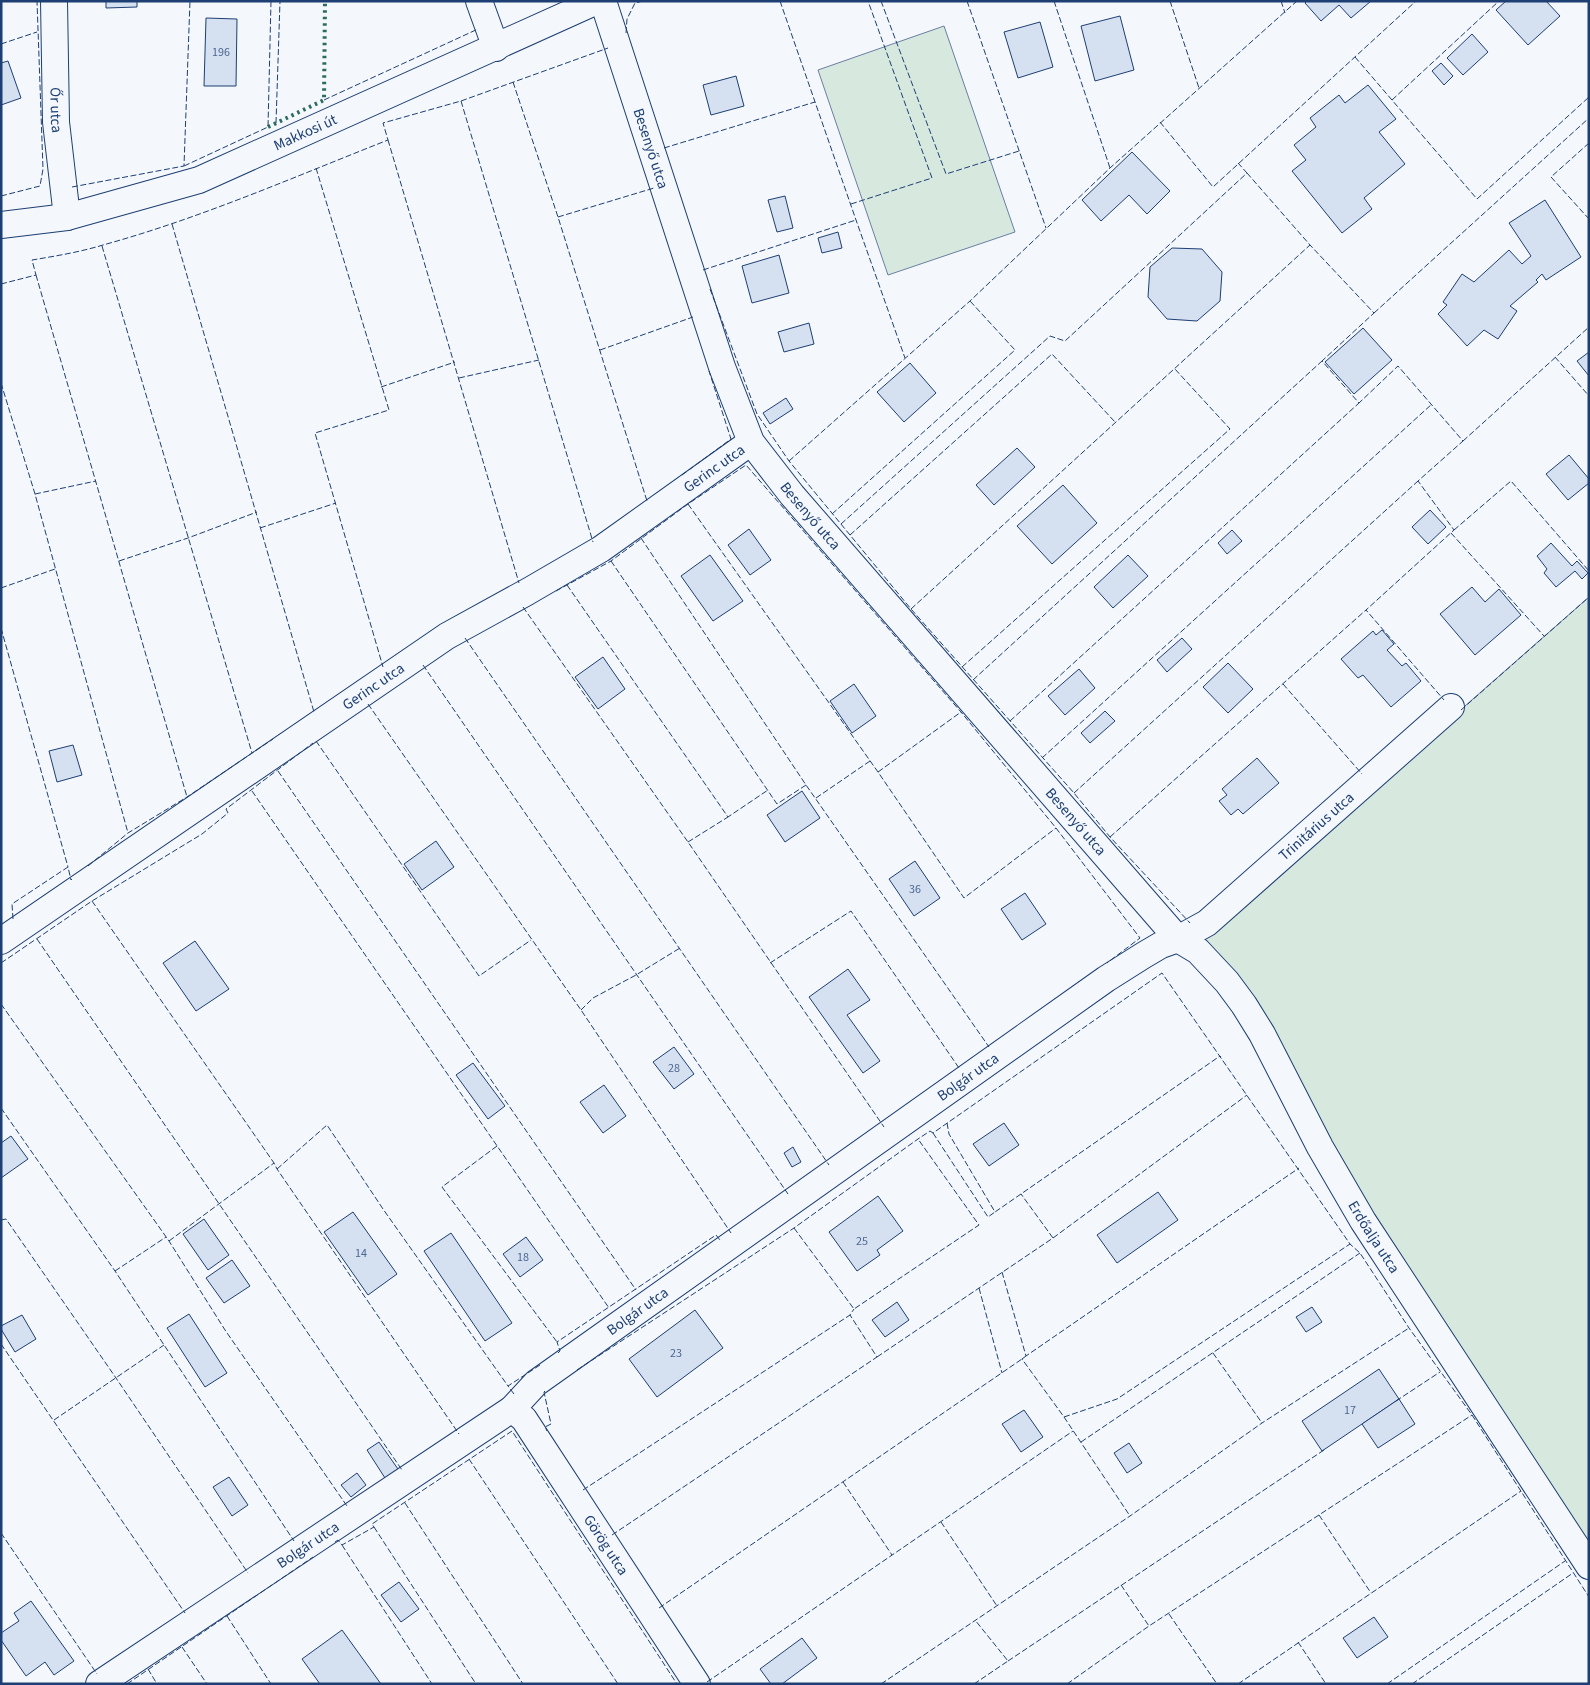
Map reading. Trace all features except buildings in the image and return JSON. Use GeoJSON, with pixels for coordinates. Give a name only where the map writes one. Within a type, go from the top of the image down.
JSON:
{"type":"FeatureCollection","features":[{"type":"Feature","properties":{"kind":"street","name":"Őr utca"},"geometry":{"type":"LineString","coordinates":[[54,1],[56,122],[67,217]]}},
{"type":"Feature","properties":{"kind":"street"},"geometry":{"type":"LineString","coordinates":[[479,1],[496,48]]}},
{"type":"Feature","properties":{"kind":"street","name":"Makkosi út"},"geometry":{"type":"LineString","coordinates":[[1,224],[67,217],[200,180],[598,1]]}},
{"type":"Feature","properties":{"kind":"street","name":"Besenyő utca"},"geometry":{"type":"LineString","coordinates":[[603,1],[722,367],[751,442],[792,496],[1178,939]]}},
{"type":"Feature","properties":{"kind":"street","name":"Gerinc utca"},"geometry":{"type":"LineString","coordinates":[[1,941],[447,636],[601,549],[751,442]]}},
{"type":"Feature","properties":{"kind":"street","name":"Trinitárius utca"},"geometry":{"type":"LineString","coordinates":[[1178,939],[1224,910],[1451,707]]}},
{"type":"Feature","properties":{"kind":"street","name":"Bolgár utca"},"geometry":{"type":"LineString","coordinates":[[99,1684],[512,1409],[536,1383],[1074,1002],[1144,955],[1161,945],[1178,939]]}},
{"type":"Feature","properties":{"kind":"street","name":"Erdőalja utca"},"geometry":{"type":"LineString","coordinates":[[1178,939],[1198,951],[1227,982],[1244,1004],[1262,1034],[1320,1146],[1363,1221],[1589,1566]]}},
{"type":"Feature","properties":{"kind":"street","name":"Görög utca"},"geometry":{"type":"LineString","coordinates":[[512,1409],[524,1419],[697,1684]]}},
{"type":"Feature","properties":{"kind":"shaded area"},"geometry":{"type":"Polygon","coordinates":[[[944,26],[1015,232],[888,275],[818,70],[944,26]]]}},
{"type":"Feature","properties":{"kind":"shaded area"},"geometry":{"type":"Polygon","coordinates":[[[1589,597],[1589,1566],[1262,1034],[1178,939],[1457,713],[1589,597]]]}},
{"type":"Feature","properties":{"kind":"hedge"},"geometry":{"type":"LineString","coordinates":[[268,127],[324,100],[325,1]]}},
{"type":"Feature","properties":{"kind":"fence"},"geometry":{"type":"LineString","coordinates":[[1,196],[40,186],[43,169],[37,1]]}},
{"type":"Feature","properties":{"kind":"fence"},"geometry":{"type":"LineString","coordinates":[[72,187],[184,166],[190,1]]}},
{"type":"Feature","properties":{"kind":"fence"},"geometry":{"type":"LineString","coordinates":[[184,166],[268,127],[271,1]]}},
{"type":"Feature","properties":{"kind":"fence"},"geometry":{"type":"LineString","coordinates":[[276,123],[280,1]]}},
{"type":"Feature","properties":{"kind":"fence"},"geometry":{"type":"LineString","coordinates":[[626,33],[627,19],[635,3],[643,1]]}},
{"type":"Feature","properties":{"kind":"fence"},"geometry":{"type":"LineString","coordinates":[[780,1],[905,358]]}},
{"type":"Feature","properties":{"kind":"fence"},"geometry":{"type":"LineString","coordinates":[[851,204],[932,178],[868,1]]}},
{"type":"Feature","properties":{"kind":"fence"},"geometry":{"type":"LineString","coordinates":[[881,1],[946,174],[1019,151]]}},
{"type":"Feature","properties":{"kind":"fence"},"geometry":{"type":"LineString","coordinates":[[967,1],[1046,228]]}},
{"type":"Feature","properties":{"kind":"fence"},"geometry":{"type":"LineString","coordinates":[[1054,1],[1110,168]]}},
{"type":"Feature","properties":{"kind":"fence"},"geometry":{"type":"LineString","coordinates":[[1170,1],[1199,88]]}},
{"type":"Feature","properties":{"kind":"fence"},"geometry":{"type":"LineString","coordinates":[[1281,1],[1285,13]]}},
{"type":"Feature","properties":{"kind":"fence"},"geometry":{"type":"LineString","coordinates":[[789,461],[970,301],[1110,168],[1297,1]]}},
{"type":"Feature","properties":{"kind":"fence"},"geometry":{"type":"LineString","coordinates":[[1160,122],[1213,187],[1416,1]]}},
{"type":"Feature","properties":{"kind":"fence"},"geometry":{"type":"LineString","coordinates":[[1392,100],[1499,1]]}},
{"type":"Feature","properties":{"kind":"fence"},"geometry":{"type":"LineString","coordinates":[[324,100],[478,29]]}},
{"type":"Feature","properties":{"kind":"fence"},"geometry":{"type":"LineString","coordinates":[[1,44],[37,32]]}},
{"type":"Feature","properties":{"kind":"fence"},"geometry":{"type":"LineString","coordinates":[[1,284],[36,275],[32,260],[68,254],[176,222],[388,140],[383,123],[461,101],[608,48]]}},
{"type":"Feature","properties":{"kind":"fence"},"geometry":{"type":"LineString","coordinates":[[1355,57],[1477,199],[1589,97]]}},
{"type":"Feature","properties":{"kind":"fence"},"geometry":{"type":"LineString","coordinates":[[513,82],[558,217],[647,501]]}},
{"type":"Feature","properties":{"kind":"fence"},"geometry":{"type":"LineString","coordinates":[[461,101],[593,542]]}},
{"type":"Feature","properties":{"kind":"fence"},"geometry":{"type":"LineString","coordinates":[[664,148],[815,102]]}},
{"type":"Feature","properties":{"kind":"fence"},"geometry":{"type":"LineString","coordinates":[[1374,313],[1589,118]]}},
{"type":"Feature","properties":{"kind":"fence"},"geometry":{"type":"LineString","coordinates":[[388,140],[519,583]]}},
{"type":"Feature","properties":{"kind":"fence"},"geometry":{"type":"LineString","coordinates":[[1589,143],[1551,177],[1589,219]]}},
{"type":"Feature","properties":{"kind":"fence"},"geometry":{"type":"LineString","coordinates":[[841,524],[1050,336],[1065,341],[1247,173],[1238,163]]}},
{"type":"Feature","properties":{"kind":"fence"},"geometry":{"type":"LineString","coordinates":[[316,168],[389,410],[315,433],[383,667]]}},
{"type":"Feature","properties":{"kind":"fence"},"geometry":{"type":"LineString","coordinates":[[1247,173],[1310,245],[1374,313],[1322,361],[1359,403],[1398,366],[1463,441],[1418,481],[1454,530],[1366,610],[1444,700]]}},
{"type":"Feature","properties":{"kind":"fence"},"geometry":{"type":"LineString","coordinates":[[558,217],[654,188]]}},
{"type":"Feature","properties":{"kind":"fence"},"geometry":{"type":"LineString","coordinates":[[703,270],[856,220]]}},
{"type":"Feature","properties":{"kind":"fence"},"geometry":{"type":"LineString","coordinates":[[172,224],[314,712]]}},
{"type":"Feature","properties":{"kind":"fence"},"geometry":{"type":"LineString","coordinates":[[911,609],[1310,245]]}},
{"type":"Feature","properties":{"kind":"fence"},"geometry":{"type":"LineString","coordinates":[[102,246],[252,753]]}},
{"type":"Feature","properties":{"kind":"fence"},"geometry":{"type":"LineString","coordinates":[[36,275],[187,797]]}},
{"type":"Feature","properties":{"kind":"fence"},"geometry":{"type":"LineString","coordinates":[[710,289],[757,414],[789,461],[911,609],[1074,793],[1110,837],[1190,923]]}},
{"type":"Feature","properties":{"kind":"fence"},"geometry":{"type":"LineString","coordinates":[[832,514],[1015,350],[970,301]]}},
{"type":"Feature","properties":{"kind":"fence"},"geometry":{"type":"LineString","coordinates":[[600,350],[693,317]]}},
{"type":"Feature","properties":{"kind":"fence"},"geometry":{"type":"LineString","coordinates":[[1463,441],[1589,327]]}},
{"type":"Feature","properties":{"kind":"fence"},"geometry":{"type":"LineString","coordinates":[[850,535],[1052,354],[1115,422]]}},
{"type":"Feature","properties":{"kind":"fence"},"geometry":{"type":"LineString","coordinates":[[1555,357],[1589,396]]}},
{"type":"Feature","properties":{"kind":"fence"},"geometry":{"type":"LineString","coordinates":[[459,378],[539,360]]}},
{"type":"Feature","properties":{"kind":"fence"},"geometry":{"type":"LineString","coordinates":[[973,680],[1322,361]]}},
{"type":"Feature","properties":{"kind":"fence"},"geometry":{"type":"LineString","coordinates":[[381,387],[455,362]]}},
{"type":"Feature","properties":{"kind":"fence"},"geometry":{"type":"LineString","coordinates":[[962,667],[1230,429],[1174,368]]}},
{"type":"Feature","properties":{"kind":"fence"},"geometry":{"type":"LineString","coordinates":[[682,475],[731,439],[709,371]]}},
{"type":"Feature","properties":{"kind":"fence"},"geometry":{"type":"LineString","coordinates":[[1,383],[35,494],[128,833]]}},
{"type":"Feature","properties":{"kind":"fence"},"geometry":{"type":"LineString","coordinates":[[1010,721],[1359,403]]}},
{"type":"Feature","properties":{"kind":"fence"},"geometry":{"type":"LineString","coordinates":[[1042,758],[1432,404]]}},
{"type":"Feature","properties":{"kind":"fence"},"geometry":{"type":"LineString","coordinates":[[556,591],[611,561],[688,504],[746,465],[961,712],[1056,828],[1140,938],[1107,963]]}},
{"type":"Feature","properties":{"kind":"fence"},"geometry":{"type":"LineString","coordinates":[[35,494],[96,481]]}},
{"type":"Feature","properties":{"kind":"fence"},"geometry":{"type":"LineString","coordinates":[[1074,793],[1418,481]]}},
{"type":"Feature","properties":{"kind":"fence"},"geometry":{"type":"LineString","coordinates":[[1454,530],[1511,481],[1589,571]]}},
{"type":"Feature","properties":{"kind":"fence"},"geometry":{"type":"LineString","coordinates":[[260,528],[336,503]]}},
{"type":"Feature","properties":{"kind":"fence"},"geometry":{"type":"LineString","coordinates":[[688,504],[878,772],[964,898],[1056,828]]}},
{"type":"Feature","properties":{"kind":"fence"},"geometry":{"type":"LineString","coordinates":[[119,561],[257,512]]}},
{"type":"Feature","properties":{"kind":"fence"},"geometry":{"type":"LineString","coordinates":[[1451,533],[1544,636]]}},
{"type":"Feature","properties":{"kind":"fence"},"geometry":{"type":"LineString","coordinates":[[641,538],[806,785],[989,1047]]}},
{"type":"Feature","properties":{"kind":"fence"},"geometry":{"type":"LineString","coordinates":[[611,561],[777,804],[806,785]]}},
{"type":"Feature","properties":{"kind":"fence"},"geometry":{"type":"LineString","coordinates":[[1,588],[55,569]]}},
{"type":"Feature","properties":{"kind":"fence"},"geometry":{"type":"LineString","coordinates":[[567,585],[728,817],[768,790]]}},
{"type":"Feature","properties":{"kind":"fence"},"geometry":{"type":"LineString","coordinates":[[1461,710],[1589,597]]}},
{"type":"Feature","properties":{"kind":"fence"},"geometry":{"type":"LineString","coordinates":[[523,607],[688,842],[884,1127]]}},
{"type":"Feature","properties":{"kind":"fence"},"geometry":{"type":"LineString","coordinates":[[1110,837],[1366,610]]}},
{"type":"Feature","properties":{"kind":"fence"},"geometry":{"type":"LineString","coordinates":[[1,628],[68,867]]}},
{"type":"Feature","properties":{"kind":"fence"},"geometry":{"type":"LineString","coordinates":[[465,638],[829,1165]]}},
{"type":"Feature","properties":{"kind":"fence"},"geometry":{"type":"LineString","coordinates":[[423,665],[788,1194]]}},
{"type":"Feature","properties":{"kind":"fence"},"geometry":{"type":"LineString","coordinates":[[1283,684],[1362,774]]}},
{"type":"Feature","properties":{"kind":"fence"},"geometry":{"type":"LineString","coordinates":[[368,704],[581,1010],[731,1233]]}},
{"type":"Feature","properties":{"kind":"fence"},"geometry":{"type":"LineString","coordinates":[[878,772],[961,712]]}},
{"type":"Feature","properties":{"kind":"fence"},"geometry":{"type":"LineString","coordinates":[[88,866],[128,833],[187,797],[273,739]]}},
{"type":"Feature","properties":{"kind":"fence"},"geometry":{"type":"LineString","coordinates":[[316,741],[479,976],[531,940]]}},
{"type":"Feature","properties":{"kind":"fence"},"geometry":{"type":"LineString","coordinates":[[1,963],[92,901],[202,834],[228,813],[226,809],[313,743]]}},
{"type":"Feature","properties":{"kind":"fence"},"geometry":{"type":"LineString","coordinates":[[816,798],[870,761]]}},
{"type":"Feature","properties":{"kind":"fence"},"geometry":{"type":"LineString","coordinates":[[278,771],[636,1290]]}},
{"type":"Feature","properties":{"kind":"fence"},"geometry":{"type":"LineString","coordinates":[[252,791],[609,1308]]}},
{"type":"Feature","properties":{"kind":"fence"},"geometry":{"type":"LineString","coordinates":[[688,842],[728,817]]}},
{"type":"Feature","properties":{"kind":"fence"},"geometry":{"type":"LineString","coordinates":[[13,919],[12,904],[68,867],[72,879]]}},
{"type":"Feature","properties":{"kind":"fence"},"geometry":{"type":"LineString","coordinates":[[92,901],[459,1434]]}},
{"type":"Feature","properties":{"kind":"fence"},"geometry":{"type":"LineString","coordinates":[[770,963],[851,911],[959,1068]]}},
{"type":"Feature","properties":{"kind":"fence"},"geometry":{"type":"LineString","coordinates":[[37,939],[402,1470]]}},
{"type":"Feature","properties":{"kind":"fence"},"geometry":{"type":"LineString","coordinates":[[581,1010],[593,998],[680,948]]}},
{"type":"Feature","properties":{"kind":"fence"},"geometry":{"type":"LineString","coordinates":[[577,1370],[794,1228],[918,1139],[930,1131],[933,1133],[1162,973],[1350,1244],[1360,1253],[1409,1328],[1472,1415],[1589,1597]]}},
{"type":"Feature","properties":{"kind":"fence"},"geometry":{"type":"LineString","coordinates":[[1,1004],[169,1241],[225,1330],[347,1506]]}},
{"type":"Feature","properties":{"kind":"fence"},"geometry":{"type":"LineString","coordinates":[[947,1123],[949,1134],[995,1212],[1221,1057]]}},
{"type":"Feature","properties":{"kind":"fence"},"geometry":{"type":"LineString","coordinates":[[1053,1238],[1247,1095]]}},
{"type":"Feature","properties":{"kind":"fence"},"geometry":{"type":"LineString","coordinates":[[1,1108],[115,1271],[294,1541]]}},
{"type":"Feature","properties":{"kind":"fence"},"geometry":{"type":"LineString","coordinates":[[277,1169],[327,1125],[383,1209],[508,1386]]}},
{"type":"Feature","properties":{"kind":"fence"},"geometry":{"type":"LineString","coordinates":[[933,1133],[988,1217],[995,1212]]}},
{"type":"Feature","properties":{"kind":"fence"},"geometry":{"type":"LineString","coordinates":[[794,1228],[854,1309],[979,1225],[918,1139]]}},
{"type":"Feature","properties":{"kind":"fence"},"geometry":{"type":"LineString","coordinates":[[497,1146],[442,1187],[557,1342]]}},
{"type":"Feature","properties":{"kind":"fence"},"geometry":{"type":"LineString","coordinates":[[169,1241],[274,1163]]}},
{"type":"Feature","properties":{"kind":"fence"},"geometry":{"type":"LineString","coordinates":[[1002,1272],[1026,1356],[1299,1168]]}},
{"type":"Feature","properties":{"kind":"fence"},"geometry":{"type":"LineString","coordinates":[[877,1357],[1053,1238],[1021,1194]]}},
{"type":"Feature","properties":{"kind":"fence"},"geometry":{"type":"LineString","coordinates":[[1,1220],[6,1219],[248,1573]]}},
{"type":"Feature","properties":{"kind":"fence"},"geometry":{"type":"LineString","coordinates":[[558,1353],[560,1351],[557,1342],[716,1235],[721,1239]]}},
{"type":"Feature","properties":{"kind":"fence"},"geometry":{"type":"LineString","coordinates":[[115,1271],[166,1237]]}},
{"type":"Feature","properties":{"kind":"fence"},"geometry":{"type":"LineString","coordinates":[[1064,1417],[1117,1399],[1350,1244]]}},
{"type":"Feature","properties":{"kind":"fence"},"geometry":{"type":"LineString","coordinates":[[1081,1442],[1360,1253]]}},
{"type":"Feature","properties":{"kind":"fence"},"geometry":{"type":"LineString","coordinates":[[979,1288],[1002,1373]]}},
{"type":"Feature","properties":{"kind":"fence"},"geometry":{"type":"LineString","coordinates":[[583,1490],[850,1315],[854,1309]]}},
{"type":"Feature","properties":{"kind":"fence"},"geometry":{"type":"LineString","coordinates":[[612,1535],[877,1357],[850,1315]]}},
{"type":"Feature","properties":{"kind":"fence"},"geometry":{"type":"LineString","coordinates":[[881,1684],[1130,1516],[1262,1423],[1409,1328]]}},
{"type":"Feature","properties":{"kind":"fence"},"geometry":{"type":"LineString","coordinates":[[1,1344],[185,1613]]}},
{"type":"Feature","properties":{"kind":"fence"},"geometry":{"type":"LineString","coordinates":[[54,1420],[164,1345]]}},
{"type":"Feature","properties":{"kind":"fence"},"geometry":{"type":"LineString","coordinates":[[1213,1353],[1262,1423]]}},
{"type":"Feature","properties":{"kind":"fence"},"geometry":{"type":"LineString","coordinates":[[1026,1356],[1022,1359],[1064,1417],[1130,1516]]}},
{"type":"Feature","properties":{"kind":"fence"},"geometry":{"type":"LineString","coordinates":[[659,1608],[1022,1359]]}},
{"type":"Feature","properties":{"kind":"fence"},"geometry":{"type":"LineString","coordinates":[[514,1394],[508,1386],[540,1365]]}},
{"type":"Feature","properties":{"kind":"fence"},"geometry":{"type":"LineString","coordinates":[[1396,1401],[1440,1372]]}},
{"type":"Feature","properties":{"kind":"fence"},"geometry":{"type":"LineString","coordinates":[[545,1391],[551,1424],[545,1427],[547,1431]]}},
{"type":"Feature","properties":{"kind":"fence"},"geometry":{"type":"LineString","coordinates":[[1067,1684],[1149,1626],[1472,1415]]}},
{"type":"Feature","properties":{"kind":"fence"},"geometry":{"type":"LineString","coordinates":[[335,1542],[338,1540],[342,1545],[374,1527],[372,1524],[512,1431],[677,1684]]}},
{"type":"Feature","properties":{"kind":"fence"},"geometry":{"type":"LineString","coordinates":[[707,1682],[1073,1431]]}},
{"type":"Feature","properties":{"kind":"fence"},"geometry":{"type":"LineString","coordinates":[[1008,1661],[1324,1450]]}},
{"type":"Feature","properties":{"kind":"fence"},"geometry":{"type":"LineString","coordinates":[[469,1459],[618,1684]]}},
{"type":"Feature","properties":{"kind":"fence"},"geometry":{"type":"LineString","coordinates":[[843,1482],[892,1555]]}},
{"type":"Feature","properties":{"kind":"fence"},"geometry":{"type":"LineString","coordinates":[[1238,1684],[1521,1491]]}},
{"type":"Feature","properties":{"kind":"fence"},"geometry":{"type":"LineString","coordinates":[[405,1503],[523,1684]]}},
{"type":"Feature","properties":{"kind":"fence"},"geometry":{"type":"LineString","coordinates":[[1319,1515],[1371,1593]]}},
{"type":"Feature","properties":{"kind":"fence"},"geometry":{"type":"LineString","coordinates":[[941,1522],[997,1606]]}},
{"type":"Feature","properties":{"kind":"fence"},"geometry":{"type":"LineString","coordinates":[[374,1527],[476,1684]]}},
{"type":"Feature","properties":{"kind":"fence"},"geometry":{"type":"LineString","coordinates":[[1,1533],[97,1674]]}},
{"type":"Feature","properties":{"kind":"fence"},"geometry":{"type":"LineString","coordinates":[[342,1545],[432,1684]]}},
{"type":"Feature","properties":{"kind":"fence"},"geometry":{"type":"LineString","coordinates":[[127,1684],[313,1557]]}},
{"type":"Feature","properties":{"kind":"fence"},"geometry":{"type":"LineString","coordinates":[[1387,1684],[1565,1561]]}},
{"type":"Feature","properties":{"kind":"fence"},"geometry":{"type":"LineString","coordinates":[[1412,1684],[1573,1573]]}},
{"type":"Feature","properties":{"kind":"fence"},"geometry":{"type":"LineString","coordinates":[[1121,1585],[1149,1626]]}},
{"type":"Feature","properties":{"kind":"fence"},"geometry":{"type":"LineString","coordinates":[[1169,1614],[1217,1684]]}},
{"type":"Feature","properties":{"kind":"fence"},"geometry":{"type":"LineString","coordinates":[[227,1616],[271,1684]]}},
{"type":"Feature","properties":{"kind":"fence"},"geometry":{"type":"LineString","coordinates":[[974,1684],[1008,1661],[975,1620]]}},
{"type":"Feature","properties":{"kind":"fence"},"geometry":{"type":"LineString","coordinates":[[1298,1642],[1326,1684]]}},
{"type":"Feature","properties":{"kind":"fence"},"geometry":{"type":"LineString","coordinates":[[182,1647],[207,1684]]}},
{"type":"Feature","properties":{"kind":"fence"},"geometry":{"type":"LineString","coordinates":[[148,1669],[157,1684]]}}]}
